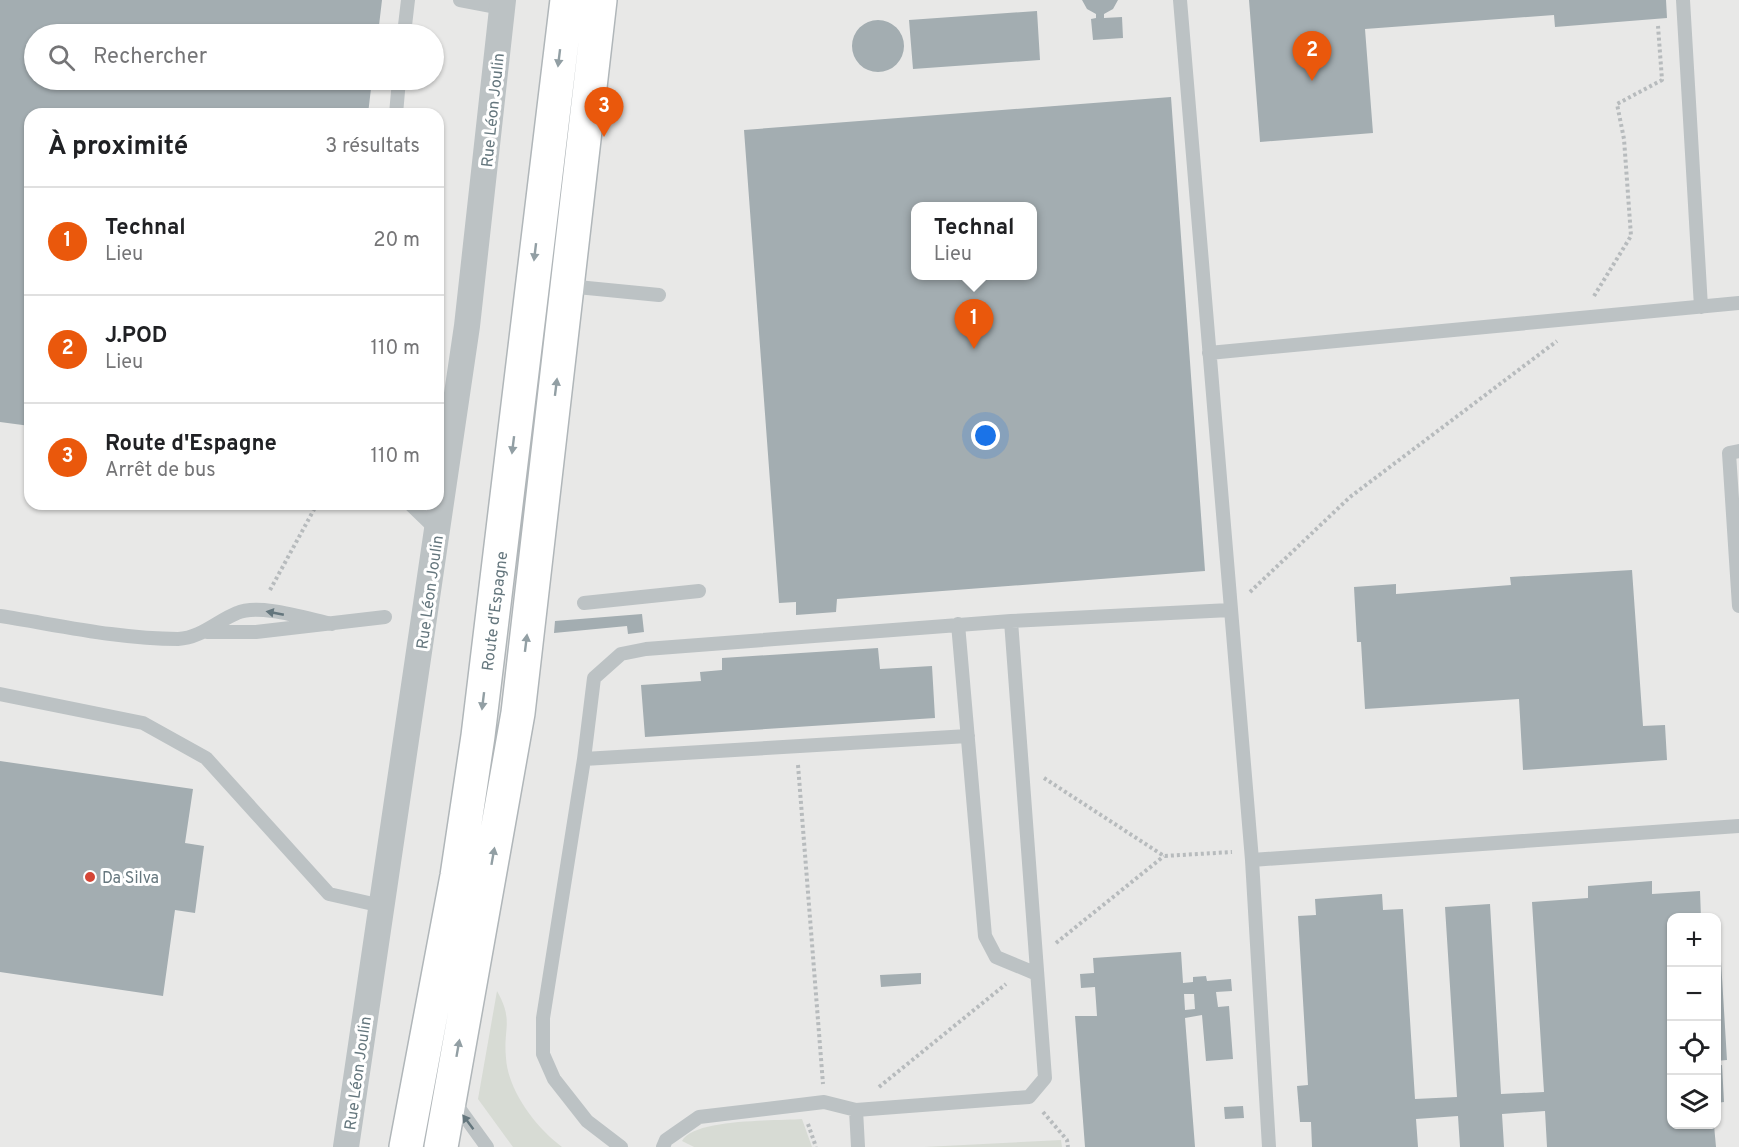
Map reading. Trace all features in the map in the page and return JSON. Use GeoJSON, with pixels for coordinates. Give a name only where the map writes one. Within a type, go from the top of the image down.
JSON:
{"type":"FeatureCollection","features":[{"type":"Feature","properties":{"kind":"main road","name":"Route d'Espagne"},"geometry":{"type":"LineString","coordinates":[[406,1147],[456,876],[478,736],[567,0]]}},
{"type":"Feature","properties":{"kind":"main road"},"geometry":{"type":"LineString","coordinates":[[441,1147],[518,713],[600,0]]}},
{"type":"Feature","properties":{"kind":"street","name":"Rue Léon Joulin"},"geometry":{"type":"LineString","coordinates":[[444,489],[467,326],[502,4]]}},
{"type":"Feature","properties":{"kind":"street","name":"Rue Léon Joulin"},"geometry":{"type":"LineString","coordinates":[[346,1147],[441,510]]}},
{"type":"Feature","properties":{"kind":"lane"},"geometry":{"type":"LineString","coordinates":[[405,24],[408,0]]}},
{"type":"Feature","properties":{"kind":"lane"},"geometry":{"type":"LineString","coordinates":[[460,0],[502,4]]}},
{"type":"Feature","properties":{"kind":"lane"},"geometry":{"type":"LineString","coordinates":[[1180,0],[1251,855],[1269,1147]]}},
{"type":"Feature","properties":{"kind":"lane"},"geometry":{"type":"LineString","coordinates":[[1683,0],[1701,307]]}},
{"type":"Feature","properties":{"kind":"lane"},"geometry":{"type":"LineString","coordinates":[[397,108],[398,90]]}},
{"type":"Feature","properties":{"kind":"lane"},"geometry":{"type":"LineString","coordinates":[[567,286],[659,295]]}},
{"type":"Feature","properties":{"kind":"lane"},"geometry":{"type":"LineString","coordinates":[[1209,353],[1739,303]]}},
{"type":"Feature","properties":{"kind":"lane"},"geometry":{"type":"LineString","coordinates":[[1739,451],[1729,453],[1739,606]]}},
{"type":"Feature","properties":{"kind":"lane"},"geometry":{"type":"LineString","coordinates":[[416,510],[438,531]]}},
{"type":"Feature","properties":{"kind":"lane"},"geometry":{"type":"LineString","coordinates":[[584,603],[699,591]]}},
{"type":"Feature","properties":{"kind":"lane"},"geometry":{"type":"LineString","coordinates":[[0,616],[149,638],[182,639],[205,632],[238,612],[259,610],[332,624]]}},
{"type":"Feature","properties":{"kind":"lane"},"geometry":{"type":"LineString","coordinates":[[621,1147],[587,1121],[554,1079],[543,1054],[543,1018],[584,759],[594,678],[621,654],[645,649],[958,624],[1230,610]]}},
{"type":"Feature","properties":{"kind":"lane"},"geometry":{"type":"LineString","coordinates":[[205,632],[256,632],[385,617]]}},
{"type":"Feature","properties":{"kind":"lane"},"geometry":{"type":"LineString","coordinates":[[663,1147],[666,1140],[699,1117],[824,1102],[856,1110],[1029,1097],[1044,1078],[1011,621]]}},
{"type":"Feature","properties":{"kind":"lane"},"geometry":{"type":"LineString","coordinates":[[958,624],[985,936],[996,957],[1037,974]]}},
{"type":"Feature","properties":{"kind":"lane"},"geometry":{"type":"LineString","coordinates":[[0,694],[143,723],[179,742],[206,758],[329,894],[382,906]]}},
{"type":"Feature","properties":{"kind":"lane"},"geometry":{"type":"LineString","coordinates":[[584,759],[968,736]]}},
{"type":"Feature","properties":{"kind":"lane"},"geometry":{"type":"LineString","coordinates":[[1251,855],[1739,826]]}},
{"type":"Feature","properties":{"kind":"lane"},"geometry":{"type":"LineString","coordinates":[[450,1096],[487,1147]]}},
{"type":"Feature","properties":{"kind":"lane"},"geometry":{"type":"LineString","coordinates":[[856,1110],[858,1147]]}},
{"type":"Feature","properties":{"kind":"path"},"geometry":{"type":"LineString","coordinates":[[1247,595],[1350,497],[1549,348],[1581,318],[1631,236],[1624,139],[1617,104],[1662,80],[1658,26]]}},
{"type":"Feature","properties":{"kind":"path"},"geometry":{"type":"LineString","coordinates":[[259,610],[314,510]]}},
{"type":"Feature","properties":{"kind":"path"},"geometry":{"type":"LineString","coordinates":[[793,747],[797,762],[824,1102]]}},
{"type":"Feature","properties":{"kind":"path"},"geometry":{"type":"LineString","coordinates":[[1022,764],[1164,856],[1251,855]]}},
{"type":"Feature","properties":{"kind":"shaded area"},"geometry":{"type":"Polygon","coordinates":[[[0,0],[1739,0],[1739,1147],[0,1147],[0,0]]]}},
{"type":"Feature","properties":{"kind":"shaded area"},"geometry":{"type":"Polygon","coordinates":[[[497,991],[507,1017],[505,1048],[512,1083],[533,1119],[562,1147],[513,1147],[478,1099],[497,991]]]}},
{"type":"Feature","properties":{"kind":"shaded area"},"geometry":{"type":"Polygon","coordinates":[[[802,1119],[812,1147],[694,1147],[682,1141],[702,1128],[719,1124],[802,1119]]]}},
{"type":"Feature","properties":{"kind":"shaded area"},"geometry":{"type":"Polygon","coordinates":[[[1061,1140],[1062,1147],[924,1147],[1061,1140]]]}},
{"type":"Feature","properties":{"kind":"building"},"geometry":{"type":"Polygon","coordinates":[[[0,0],[382,0],[379,24],[24,24],[24,90],[371,90],[369,108],[24,108],[24,425],[0,422],[0,0]]]}},
{"type":"Feature","properties":{"kind":"building"},"geometry":{"type":"Polygon","coordinates":[[[1082,0],[1118,0],[1113,9],[1104,14],[1104,18],[1122,17],[1123,38],[1093,40],[1091,19],[1096,18],[1096,14],[1087,9],[1082,0]]]}},
{"type":"Feature","properties":{"kind":"building"},"geometry":{"type":"Polygon","coordinates":[[[1249,0],[1666,0],[1667,18],[1555,27],[1554,15],[1365,29],[1373,133],[1260,142],[1249,0]]]}},
{"type":"Feature","properties":{"kind":"building"},"geometry":{"type":"Polygon","coordinates":[[[1037,11],[1040,60],[913,69],[909,20],[1037,11]]]}},
{"type":"Feature","properties":{"kind":"building"},"geometry":{"type":"Polygon","coordinates":[[[878,20],[888,22],[896,28],[902,36],[904,46],[902,56],[896,64],[888,70],[878,72],[868,70],[860,64],[854,56],[852,46],[854,36],[860,28],[868,22],[878,20]]]}},
{"type":"Feature","properties":{"kind":"building"},"geometry":{"type":"Polygon","coordinates":[[[1171,97],[1205,571],[837,599],[836,612],[796,615],[796,602],[779,603],[744,130],[1171,97]]]}},
{"type":"Feature","properties":{"kind":"building"},"geometry":{"type":"Polygon","coordinates":[[[1632,570],[1643,726],[1665,725],[1667,760],[1523,770],[1519,699],[1365,709],[1361,642],[1357,642],[1354,587],[1396,584],[1396,594],[1511,585],[1510,577],[1632,570]]]}},
{"type":"Feature","properties":{"kind":"building"},"geometry":{"type":"Polygon","coordinates":[[[642,614],[644,632],[628,634],[627,626],[554,633],[555,621],[642,614]]]}},
{"type":"Feature","properties":{"kind":"building"},"geometry":{"type":"Polygon","coordinates":[[[878,648],[880,669],[932,666],[935,718],[645,737],[641,685],[701,681],[700,672],[722,670],[722,658],[878,648]]]}},
{"type":"Feature","properties":{"kind":"building","name":"Da Silva"},"geometry":{"type":"Polygon","coordinates":[[[0,761],[193,789],[185,843],[204,846],[195,913],[175,910],[163,996],[0,972],[0,761]]]}},
{"type":"Feature","properties":{"kind":"building"},"geometry":{"type":"Polygon","coordinates":[[[1652,881],[1652,894],[1700,891],[1701,913],[1667,913],[1667,1129],[1714,1129],[1716,1147],[1547,1147],[1545,1111],[1502,1114],[1504,1147],[1460,1147],[1458,1116],[1416,1119],[1418,1147],[1312,1147],[1311,1122],[1300,1122],[1297,1086],[1308,1085],[1298,916],[1316,915],[1315,899],[1382,894],[1383,910],[1403,909],[1415,1099],[1457,1097],[1445,907],[1490,904],[1501,1094],[1544,1092],[1532,902],[1588,898],[1588,886],[1652,881]]]}},
{"type":"Feature","properties":{"kind":"building"},"geometry":{"type":"Polygon","coordinates":[[[1181,952],[1183,983],[1193,982],[1193,977],[1206,976],[1207,981],[1231,979],[1232,991],[1216,992],[1218,1007],[1229,1006],[1233,1059],[1206,1061],[1202,1015],[1185,1018],[1195,1147],[1085,1147],[1075,1016],[1097,1016],[1095,987],[1081,988],[1080,974],[1094,973],[1093,958],[1181,952]],[[1184,994],[1185,1010],[1195,1009],[1194,994],[1184,994]]]}},
{"type":"Feature","properties":{"kind":"building"},"geometry":{"type":"Polygon","coordinates":[[[1721,961],[1727,1060],[1721,1061],[1721,961]]]}},
{"type":"Feature","properties":{"kind":"building"},"geometry":{"type":"Polygon","coordinates":[[[921,973],[921,984],[881,987],[880,975],[921,973]]]}},
{"type":"Feature","properties":{"kind":"building"},"geometry":{"type":"Polygon","coordinates":[[[1721,1065],[1724,1102],[1721,1102],[1721,1075],[1721,1065]]]}},
{"type":"Feature","properties":{"kind":"building"},"geometry":{"type":"Polygon","coordinates":[[[1243,1106],[1244,1118],[1225,1119],[1224,1107],[1243,1106]]]}},
{"type":"Feature","properties":{"kind":"place","name":"J.POD"},"geometry":{"type":"Point","coordinates":[1312,81]}},
{"type":"Feature","properties":{"kind":"place","name":"Route d'Espagne"},"geometry":{"type":"Point","coordinates":[604,137]}},
{"type":"Feature","properties":{"kind":"place","name":"Technal"},"geometry":{"type":"Point","coordinates":[974,349]}},
{"type":"Feature","properties":{"kind":"place","name":"Da Silva"},"geometry":{"type":"Point","coordinates":[90,877]}}]}
